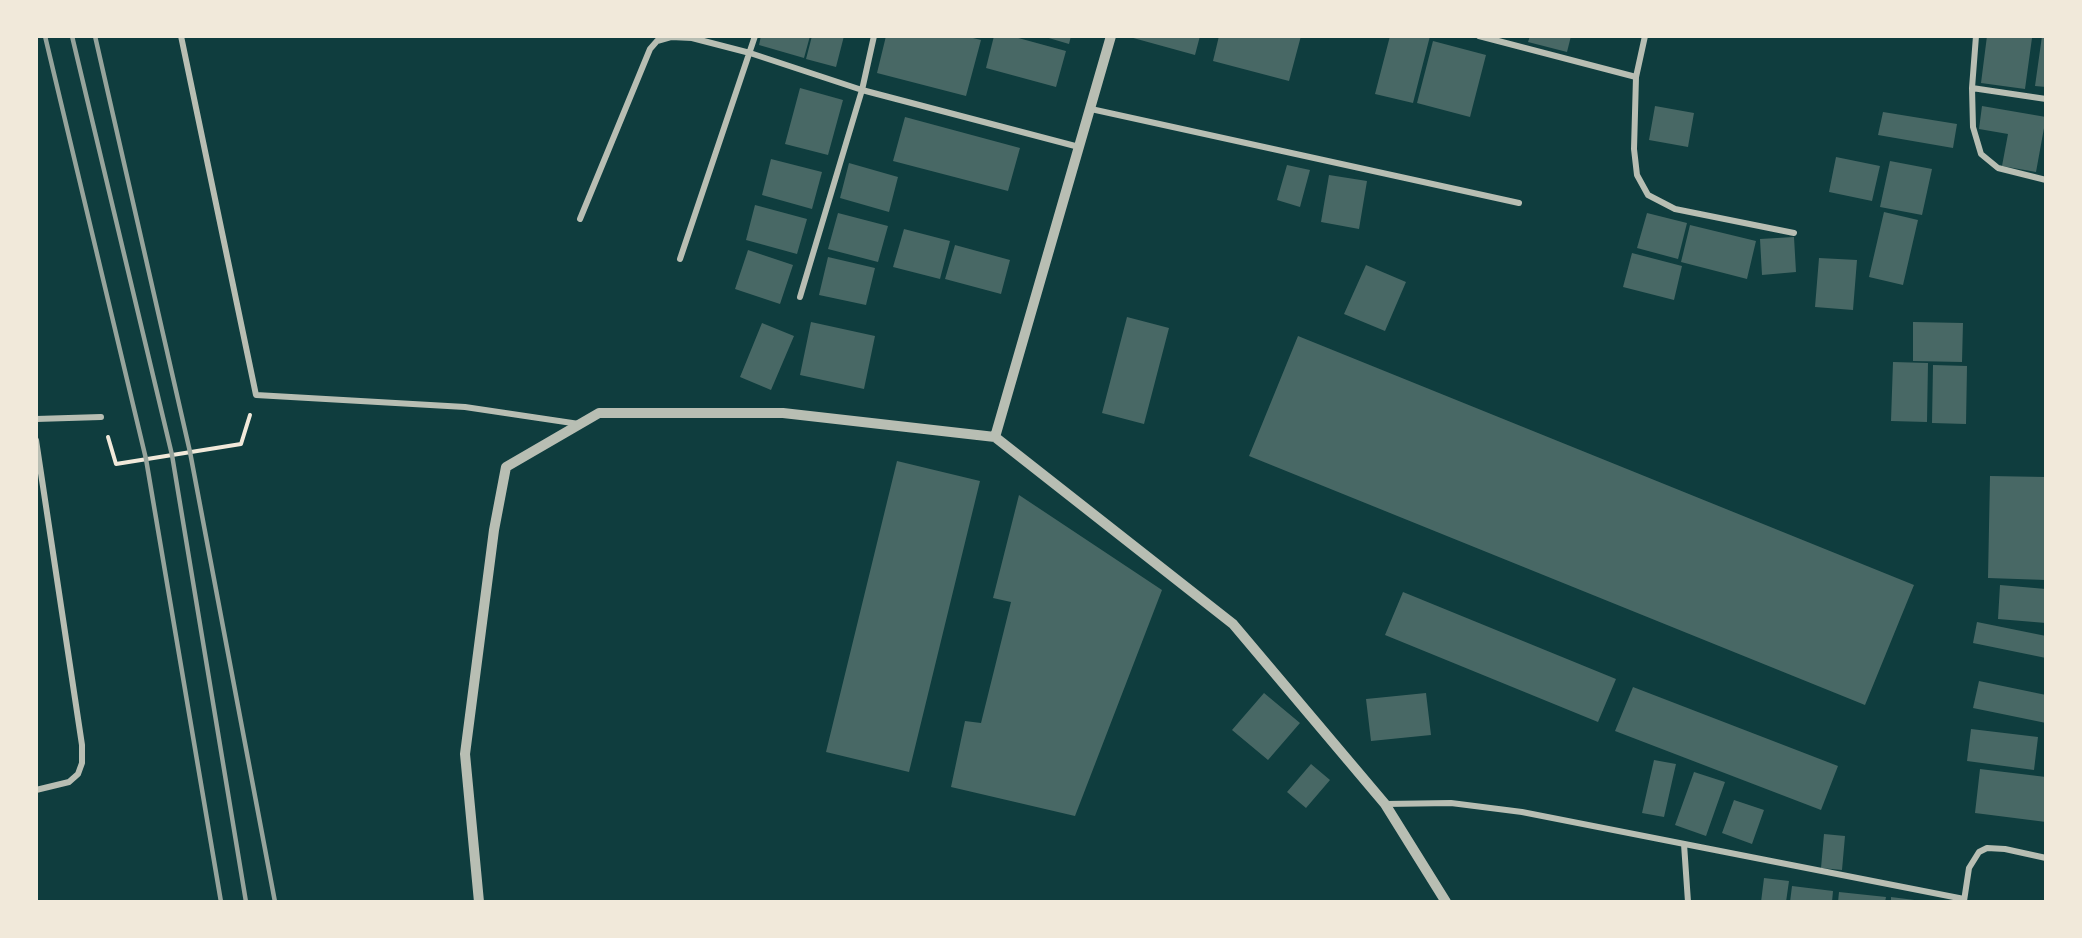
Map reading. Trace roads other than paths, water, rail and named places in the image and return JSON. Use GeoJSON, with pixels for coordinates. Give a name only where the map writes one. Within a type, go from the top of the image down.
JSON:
{"type":"FeatureCollection","features":[{"type":"Feature","properties":{"kind":"street"},"geometry":{"type":"LineString","coordinates":[[181,36],[256,394],[465,407],[580,424]]}},
{"type":"Feature","properties":{"kind":"street"},"geometry":{"type":"LineString","coordinates":[[680,259],[755,36]]}},
{"type":"Feature","properties":{"kind":"street"},"geometry":{"type":"LineString","coordinates":[[800,297],[862,90],[874,36]]}},
{"type":"Feature","properties":{"kind":"street"},"geometry":{"type":"LineString","coordinates":[[996,437],[1112,36]]}},
{"type":"Feature","properties":{"kind":"street"},"geometry":{"type":"LineString","coordinates":[[1479,36],[1636,77]]}},
{"type":"Feature","properties":{"kind":"street"},"geometry":{"type":"LineString","coordinates":[[1645,36],[1636,77],[1634,149],[1637,175],[1648,195],[1675,209],[1794,233]]}},
{"type":"Feature","properties":{"kind":"street"},"geometry":{"type":"LineString","coordinates":[[1976,36],[1972,88],[1973,127],[1981,154],[1998,168],[2046,180]]}},
{"type":"Feature","properties":{"kind":"street"},"geometry":{"type":"LineString","coordinates":[[580,219],[650,49],[657,41],[671,37],[692,38],[750,53],[862,90],[1079,147]]}},
{"type":"Feature","properties":{"kind":"street"},"geometry":{"type":"LineString","coordinates":[[1972,88],[2046,99]]}},
{"type":"Feature","properties":{"kind":"street"},"geometry":{"type":"LineString","coordinates":[[1090,109],[1519,203]]}},
{"type":"Feature","properties":{"kind":"street"},"geometry":{"type":"LineString","coordinates":[[479,902],[465,754],[494,530],[506,467],[599,413],[783,413],[996,437],[1233,624],[1385,804],[1446,902]]}},
{"type":"Feature","properties":{"kind":"street"},"geometry":{"type":"LineString","coordinates":[[36,419],[101,417]]}},
{"type":"Feature","properties":{"kind":"street"},"geometry":{"type":"LineString","coordinates":[[36,440],[82,745],[82,763],[78,774],[69,782],[36,790]]}},
{"type":"Feature","properties":{"kind":"street"},"geometry":{"type":"LineString","coordinates":[[1385,804],[1451,803],[1522,812],[1964,900],[1969,868],[1979,852],[1987,848],[2005,849],[2046,858]]}},
{"type":"Feature","properties":{"kind":"street"},"geometry":{"type":"LineString","coordinates":[[1684,844],[1688,902]]}},
{"type":"Feature","properties":{"kind":"railway"},"geometry":{"type":"LineString","coordinates":[[45,36],[146,459],[221,902]]}},
{"type":"Feature","properties":{"kind":"railway"},"geometry":{"type":"LineString","coordinates":[[72,36],[172,455],[246,902]]}},
{"type":"Feature","properties":{"kind":"railway"},"geometry":{"type":"LineString","coordinates":[[95,36],[190,452],[275,902]]}}]}
